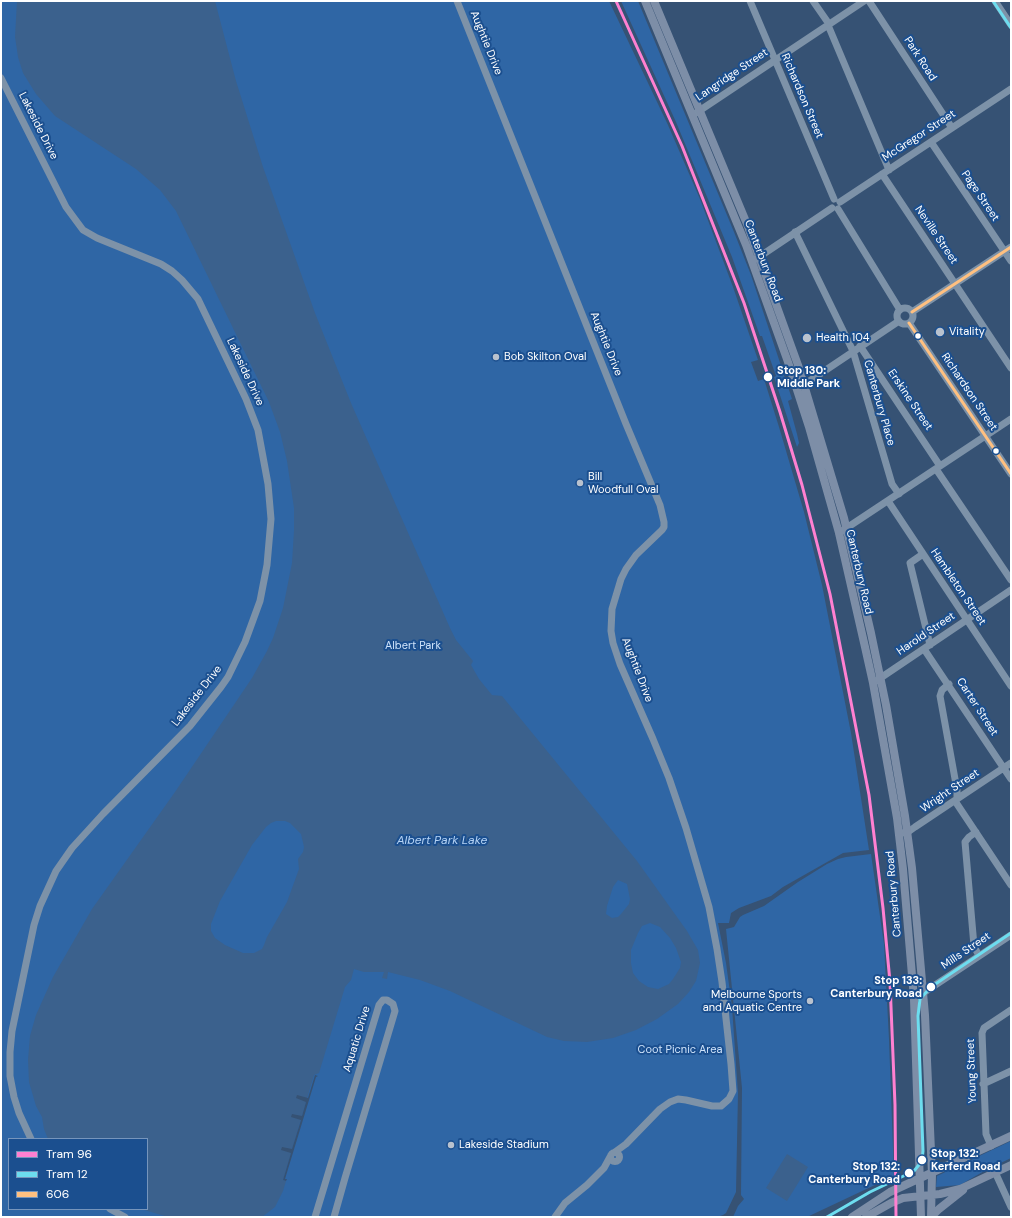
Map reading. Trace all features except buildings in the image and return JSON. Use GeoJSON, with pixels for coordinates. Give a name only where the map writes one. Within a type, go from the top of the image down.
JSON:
{"type":"FeatureCollection","features":[{"type":"Feature","properties":{"kind":"main road","name":"Canterbury Road"},"geometry":{"type":"LineString","coordinates":[[645,1],[696,113]]}},
{"type":"Feature","properties":{"kind":"main road","name":"Canterbury Road"},"geometry":{"type":"LineString","coordinates":[[654,1],[696,113],[805,384],[846,528],[880,678],[908,832],[925,1015],[932,1174],[931,1217]]}},
{"type":"Feature","properties":{"kind":"main road","name":"Canterbury Road"},"geometry":{"type":"LineString","coordinates":[[755,259],[796,384],[839,533],[873,683],[899,833],[914,999],[921,1217]]}},
{"type":"Feature","properties":{"kind":"main road"},"geometry":{"type":"LineString","coordinates":[[852,1217],[890,1192],[919,1178],[932,1174],[1011,1136]]}},
{"type":"Feature","properties":{"kind":"main road"},"geometry":{"type":"LineString","coordinates":[[866,1217],[898,1200],[952,1192],[965,1188],[1011,1165]]}},
{"type":"Feature","properties":{"kind":"main road"},"geometry":{"type":"LineString","coordinates":[[931,1217],[965,1188]]}},
{"type":"Feature","properties":{"kind":"street","name":"Aughtie Drive"},"geometry":{"type":"LineString","coordinates":[[457,1],[626,424],[660,505],[664,527],[636,555],[626,569],[621,579],[612,609],[611,631],[613,643],[620,664],[669,778],[686,828],[708,907],[716,942],[722,982],[731,1064],[733,1091],[729,1100],[721,1106],[712,1106],[678,1099],[670,1102],[660,1109],[587,1185],[570,1198],[555,1217]]}},
{"type":"Feature","properties":{"kind":"street","name":"Richardson Street"},"geometry":{"type":"LineString","coordinates":[[750,1],[836,204],[900,310]]}},
{"type":"Feature","properties":{"kind":"street"},"geometry":{"type":"LineString","coordinates":[[813,1],[829,24],[889,170]]}},
{"type":"Feature","properties":{"kind":"street","name":"Langridge Street"},"geometry":{"type":"LineString","coordinates":[[696,113],[864,1]]}},
{"type":"Feature","properties":{"kind":"street","name":"Park Road"},"geometry":{"type":"LineString","coordinates":[[869,1],[952,128]]}},
{"type":"Feature","properties":{"kind":"street"},"geometry":{"type":"LineString","coordinates":[[995,1],[1011,25]]}},
{"type":"Feature","properties":{"kind":"street","name":"Lakeside Drive"},"geometry":{"type":"LineString","coordinates":[[1,78],[66,207],[80,225],[89,234],[97,238],[149,258],[172,271],[182,280],[198,299],[246,399],[258,430],[268,477],[271,519],[268,565],[260,601],[245,642],[228,677],[190,726],[103,814],[76,844],[56,872],[40,906],[34,925],[12,1031],[10,1052],[10,1076],[14,1097],[21,1120],[30,1138]]}},
{"type":"Feature","properties":{"kind":"street","name":"McGregor Street"},"geometry":{"type":"LineString","coordinates":[[755,259],[1011,89]]}},
{"type":"Feature","properties":{"kind":"street","name":"Page Street"},"geometry":{"type":"LineString","coordinates":[[931,142],[1011,261]]}},
{"type":"Feature","properties":{"kind":"street","name":"Neville Street"},"geometry":{"type":"LineString","coordinates":[[882,174],[1011,368]]}},
{"type":"Feature","properties":{"kind":"street","name":"Canterbury Place"},"geometry":{"type":"LineString","coordinates":[[795,232],[853,351],[892,484],[899,494]]}},
{"type":"Feature","properties":{"kind":"street"},"geometry":{"type":"LineString","coordinates":[[912,312],[1011,247]]}},
{"type":"Feature","properties":{"kind":"street"},"geometry":{"type":"LineString","coordinates":[[899,321],[898,314],[900,310],[905,308],[912,312]]}},
{"type":"Feature","properties":{"kind":"street"},"geometry":{"type":"LineString","coordinates":[[899,321],[903,324],[909,323],[913,317],[912,312]]}},
{"type":"Feature","properties":{"kind":"street"},"geometry":{"type":"LineString","coordinates":[[805,384],[899,321]]}},
{"type":"Feature","properties":{"kind":"street","name":"Richardson Street"},"geometry":{"type":"LineString","coordinates":[[909,323],[1011,474]]}},
{"type":"Feature","properties":{"kind":"street","name":"Erskine Street"},"geometry":{"type":"LineString","coordinates":[[860,346],[1011,580]]}},
{"type":"Feature","properties":{"kind":"street"},"geometry":{"type":"LineString","coordinates":[[839,533],[1011,419]]}},
{"type":"Feature","properties":{"kind":"street","name":"Hambleton Street"},"geometry":{"type":"LineString","coordinates":[[888,501],[1011,686]]}},
{"type":"Feature","properties":{"kind":"street"},"geometry":{"type":"LineString","coordinates":[[923,554],[910,563],[927,647]]}},
{"type":"Feature","properties":{"kind":"street","name":"Harold Street"},"geometry":{"type":"LineString","coordinates":[[873,683],[1011,590]]}},
{"type":"Feature","properties":{"kind":"street","name":"Carter Street"},"geometry":{"type":"LineString","coordinates":[[927,647],[949,684],[1011,779]]}},
{"type":"Feature","properties":{"kind":"street"},"geometry":{"type":"LineString","coordinates":[[949,684],[942,690],[940,696],[957,790],[956,800],[1011,885]]}},
{"type":"Feature","properties":{"kind":"street","name":"Wright Street"},"geometry":{"type":"LineString","coordinates":[[899,833],[908,832],[1011,763]]}},
{"type":"Feature","properties":{"kind":"street"},"geometry":{"type":"LineString","coordinates":[[976,832],[965,842],[974,946],[979,956]]}},
{"type":"Feature","properties":{"kind":"street","name":"Mills Street"},"geometry":{"type":"LineString","coordinates":[[914,999],[1011,935]]}},
{"type":"Feature","properties":{"kind":"street","name":"Aquatic Drive"},"geometry":{"type":"LineString","coordinates":[[315,1217],[379,1005],[383,1000],[387,1000],[393,1004],[395,1011],[334,1217]]}},
{"type":"Feature","properties":{"kind":"street","name":"Young Street"},"geometry":{"type":"LineString","coordinates":[[991,1146],[986,1134],[983,1084],[983,1030],[1011,1010]]}},
{"type":"Feature","properties":{"kind":"street"},"geometry":{"type":"LineString","coordinates":[[983,1084],[1011,1071]]}},
{"type":"Feature","properties":{"kind":"street"},"geometry":{"type":"LineString","coordinates":[[995,1172],[1011,1207]]}},
{"type":"Feature","properties":{"kind":"street"},"geometry":{"type":"LineString","coordinates":[[112,1210],[125,1217]]}},
{"type":"Feature","properties":{"kind":"green space","name":"Albert Park"},"geometry":{"type":"Polygon","coordinates":[[[1,1],[609,1],[668,125],[700,199],[733,287],[758,360],[751,362],[758,381],[764,379],[779,427],[804,512],[822,585],[851,733],[869,850],[843,853],[783,887],[771,896],[739,908],[731,913],[729,923],[718,923],[726,963],[732,1007],[738,1093],[736,1192],[726,1213],[717,1217],[1,1217],[1,1]]]}},
{"type":"Feature","properties":{"kind":"green space"},"geometry":{"type":"Polygon","coordinates":[[[621,1],[638,1],[751,275],[792,399],[788,401],[799,443],[797,447],[774,377],[776,376],[732,257],[676,122],[621,1]]]}},
{"type":"Feature","properties":{"kind":"green space","name":"Melbourne Sports and Aquatic Centre"},"geometry":{"type":"Polygon","coordinates":[[[871,854],[884,944],[894,1176],[807,1217],[733,1217],[738,1206],[744,1199],[741,1195],[742,1088],[726,929],[734,927],[740,917],[764,906],[827,864],[846,857],[871,854]]]}},
{"type":"Feature","properties":{"kind":"green space"},"geometry":{"type":"Polygon","coordinates":[[[1011,1141],[1011,1158],[960,1185],[936,1187],[937,1176],[1011,1141]]]}},
{"type":"Feature","properties":{"kind":"water","name":"Albert Park Lake"},"geometry":{"type":"Polygon","coordinates":[[[17,1],[215,1],[236,81],[263,167],[315,313],[351,403],[456,640],[473,661],[471,665],[479,679],[492,695],[502,696],[637,861],[687,931],[698,950],[700,963],[696,981],[689,992],[678,1004],[657,1019],[636,1030],[613,1038],[587,1042],[564,1041],[547,1037],[450,991],[420,980],[388,972],[387,979],[382,978],[384,972],[364,972],[354,969],[351,980],[345,987],[319,1073],[314,1075],[283,1180],[286,1181],[283,1191],[275,1207],[262,1217],[168,1217],[144,1210],[148,1210],[148,1138],[48,1138],[42,1117],[36,1106],[29,1082],[28,1060],[30,1036],[36,1015],[53,977],[92,909],[175,792],[252,678],[267,651],[283,608],[292,563],[294,508],[287,461],[280,432],[269,402],[176,211],[160,190],[136,169],[55,116],[36,94],[23,73],[18,57],[15,37],[17,1]],[[276,821],[271,823],[252,845],[220,901],[211,924],[211,931],[215,938],[225,945],[243,953],[254,953],[262,949],[267,937],[287,902],[299,869],[298,859],[303,852],[304,847],[301,834],[290,823],[285,821],[276,821]],[[618,880],[613,887],[607,906],[606,914],[612,918],[618,917],[621,914],[629,904],[630,899],[627,884],[618,880]],[[650,923],[642,926],[638,933],[631,950],[631,963],[633,973],[639,981],[648,987],[658,989],[669,984],[680,968],[681,962],[676,948],[670,938],[660,927],[650,923]]]}},
{"type":"Feature","properties":{"kind":"water"},"geometry":{"type":"Polygon","coordinates":[[[787,1154],[808,1167],[787,1201],[766,1188],[787,1154]]]}},
{"type":"Feature","properties":{"kind":"pier"},"geometry":{"type":"Polygon","coordinates":[[[315,1075],[318,1076],[316,1077],[285,1179],[287,1179],[286,1181],[283,1180],[291,1153],[281,1150],[282,1147],[292,1149],[301,1120],[291,1117],[292,1114],[302,1116],[306,1102],[296,1098],[297,1095],[308,1098],[315,1075]]]}},
{"type":"Feature","properties":{"kind":"tram line","name":"96"},"geometry":{"type":"LineString","coordinates":[[616,1],[682,146],[744,303],[780,412],[802,485],[830,594],[869,795],[883,908],[890,982],[895,1105],[896,1217]]}},
{"type":"Feature","properties":{"kind":"tram line","name":"12"},"geometry":{"type":"LineString","coordinates":[[993,1],[1011,28]]}},
{"type":"Feature","properties":{"kind":"tram line","name":"12"},"geometry":{"type":"LineString","coordinates":[[827,1217],[870,1192],[914,1171],[922,1161],[923,1151],[918,1016],[920,999],[931,987],[1011,933]]}},
{"type":"Feature","properties":{"kind":"transit line","name":"606"},"geometry":{"type":"LineString","coordinates":[[912,312],[1011,247]]}},
{"type":"Feature","properties":{"kind":"transit line","name":"606"},"geometry":{"type":"LineString","coordinates":[[909,323],[1011,474]]}},
{"type":"Feature","properties":{"kind":"place","name":"Vitality"},"geometry":{"type":"Point","coordinates":[940,332]}},
{"type":"Feature","properties":{"kind":"place","name":"Health 104"},"geometry":{"type":"Point","coordinates":[807,338]}},
{"type":"Feature","properties":{"kind":"place","name":"Bob Skilton Oval"},"geometry":{"type":"Point","coordinates":[496,357]}},
{"type":"Feature","properties":{"kind":"place","name":"Stop 130: Middle Park"},"geometry":{"type":"Point","coordinates":[768,377]}},
{"type":"Feature","properties":{"kind":"place","name":"Bill Woodfull Oval"},"geometry":{"type":"Point","coordinates":[580,483]}},
{"type":"Feature","properties":{"kind":"place","name":"Stop 133: Canterbury Road"},"geometry":{"type":"Point","coordinates":[931,987]}},
{"type":"Feature","properties":{"kind":"place","name":"Melbourne Sports and Aquatic Centre"},"geometry":{"type":"Point","coordinates":[810,1001]}},
{"type":"Feature","properties":{"kind":"place","name":"Lakeside Stadium"},"geometry":{"type":"Point","coordinates":[451,1145]}},
{"type":"Feature","properties":{"kind":"place","name":"Stop 132: Kerferd Road"},"geometry":{"type":"Point","coordinates":[922,1160]}},
{"type":"Feature","properties":{"kind":"place","name":"Stop 132: Canterbury Road"},"geometry":{"type":"Point","coordinates":[909,1173]}},
{"type":"Feature","properties":{"kind":"park label","name":"Coot Picnic Area"},"geometry":{"type":"Point","coordinates":[680,1050]}}]}
